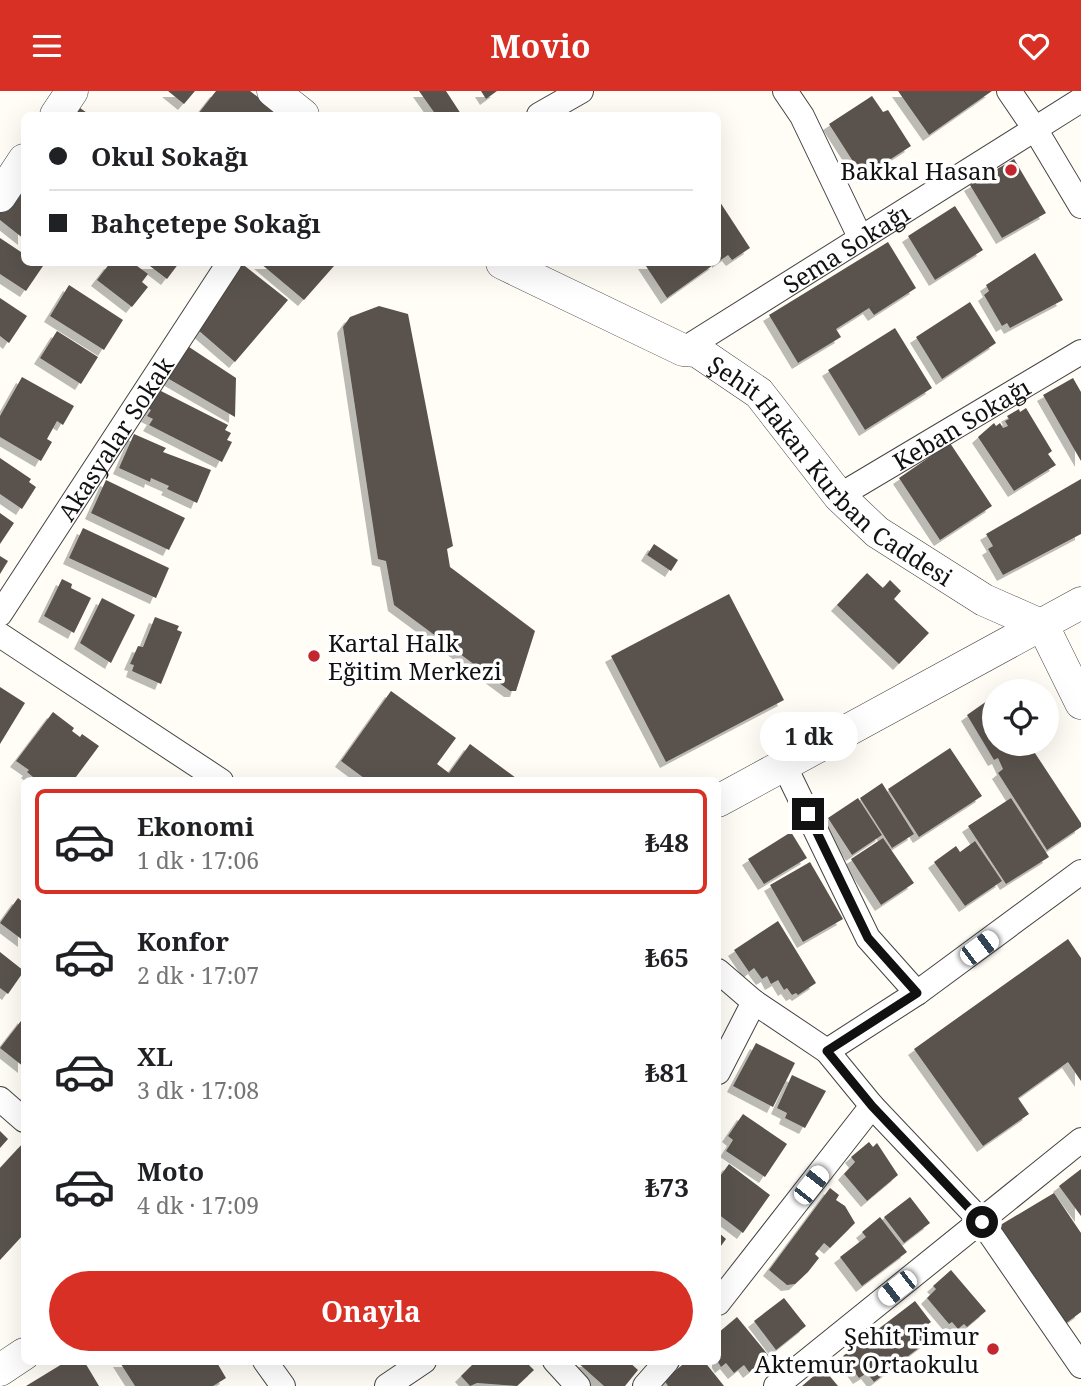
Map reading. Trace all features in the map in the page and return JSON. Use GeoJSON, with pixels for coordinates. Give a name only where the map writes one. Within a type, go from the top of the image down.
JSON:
{"type":"FeatureCollection","features":[{"type":"Feature","properties":{"kind":"street"},"geometry":{"type":"LineString","coordinates":[[57,112],[72,91]]}},
{"type":"Feature","properties":{"kind":"street"},"geometry":{"type":"LineString","coordinates":[[273,91],[299,112]]}},
{"type":"Feature","properties":{"kind":"street"},"geometry":{"type":"LineString","coordinates":[[544,112],[581,91]]}},
{"type":"Feature","properties":{"kind":"street"},"geometry":{"type":"LineString","coordinates":[[785,91],[802,116],[860,237]]}},
{"type":"Feature","properties":{"kind":"street"},"geometry":{"type":"LineString","coordinates":[[1009,91],[1081,206]]}},
{"type":"Feature","properties":{"kind":"street","name":"Sema Sokağı"},"geometry":{"type":"LineString","coordinates":[[683,351],[1081,100]]}},
{"type":"Feature","properties":{"kind":"street"},"geometry":{"type":"LineString","coordinates":[[0,196],[21,164]]}},
{"type":"Feature","properties":{"kind":"street","name":"Akasyalar Sokak"},"geometry":{"type":"LineString","coordinates":[[0,614],[227,266]]}},
{"type":"Feature","properties":{"kind":"street","name":"Şehit Hakan Kurban Caddesi"},"geometry":{"type":"LineString","coordinates":[[508,266],[683,351],[697,351],[759,393],[839,496],[888,539],[984,600],[1043,626]]}},
{"type":"Feature","properties":{"kind":"street","name":"Keban Sokağı"},"geometry":{"type":"LineString","coordinates":[[839,496],[1081,352]]}},
{"type":"Feature","properties":{"kind":"street"},"geometry":{"type":"LineString","coordinates":[[721,799],[1081,603]]}},
{"type":"Feature","properties":{"kind":"street"},"geometry":{"type":"LineString","coordinates":[[1043,626],[1081,703]]}},
{"type":"Feature","properties":{"kind":"street"},"geometry":{"type":"LineString","coordinates":[[0,635],[216,777]]}},
{"type":"Feature","properties":{"kind":"street"},"geometry":{"type":"LineString","coordinates":[[784,765],[868,938],[917,993]]}},
{"type":"Feature","properties":{"kind":"street"},"geometry":{"type":"LineString","coordinates":[[827,1051],[917,993],[1081,872]]}},
{"type":"Feature","properties":{"kind":"street"},"geometry":{"type":"LineString","coordinates":[[721,974],[754,1002],[827,1051],[872,1106],[982,1222],[1081,1366]]}},
{"type":"Feature","properties":{"kind":"street"},"geometry":{"type":"LineString","coordinates":[[721,1066],[754,1002]]}},
{"type":"Feature","properties":{"kind":"street"},"geometry":{"type":"LineString","coordinates":[[0,1099],[21,1117]]}},
{"type":"Feature","properties":{"kind":"street"},"geometry":{"type":"LineString","coordinates":[[721,1299],[872,1106]]}},
{"type":"Feature","properties":{"kind":"street"},"geometry":{"type":"LineString","coordinates":[[776,1386],[1081,1140]]}},
{"type":"Feature","properties":{"kind":"street"},"geometry":{"type":"LineString","coordinates":[[0,1370],[21,1356]]}},
{"type":"Feature","properties":{"kind":"street"},"geometry":{"type":"LineString","coordinates":[[268,1365],[283,1386]]}},
{"type":"Feature","properties":{"kind":"street"},"geometry":{"type":"LineString","coordinates":[[387,1386],[418,1365]]}},
{"type":"Feature","properties":{"kind":"street"},"geometry":{"type":"LineString","coordinates":[[559,1365],[578,1386]]}},
{"type":"Feature","properties":{"kind":"street"},"geometry":{"type":"LineString","coordinates":[[645,1386],[663,1365]]}},
{"type":"Feature","properties":{"kind":"building"},"geometry":{"type":"Polygon","coordinates":[[[168,91],[195,91],[184,104],[168,91]]]}},
{"type":"Feature","properties":{"kind":"building"},"geometry":{"type":"Polygon","coordinates":[[[216,91],[250,91],[277,112],[200,112],[216,91]]]}},
{"type":"Feature","properties":{"kind":"building"},"geometry":{"type":"Polygon","coordinates":[[[419,91],[446,91],[460,112],[434,112],[419,91]]]}},
{"type":"Feature","properties":{"kind":"building"},"geometry":{"type":"Polygon","coordinates":[[[481,91],[497,91],[486,99],[481,91]]]}},
{"type":"Feature","properties":{"kind":"building"},"geometry":{"type":"Polygon","coordinates":[[[898,91],[992,91],[929,135],[898,91]]]}},
{"type":"Feature","properties":{"kind":"building"},"geometry":{"type":"Polygon","coordinates":[[[872,96],[883,112],[888,110],[911,146],[863,177],[829,124],[872,96]]]}},
{"type":"Feature","properties":{"kind":"building"},"geometry":{"type":"Polygon","coordinates":[[[73,103],[86,112],[67,112],[73,103]]]}},
{"type":"Feature","properties":{"kind":"building"},"geometry":{"type":"Polygon","coordinates":[[[1014,159],[1046,213],[1002,238],[970,185],[1014,159]]]}},
{"type":"Feature","properties":{"kind":"building"},"geometry":{"type":"Polygon","coordinates":[[[18,188],[21,190],[21,237],[0,220],[0,212],[18,188]]]}},
{"type":"Feature","properties":{"kind":"building"},"geometry":{"type":"Polygon","coordinates":[[[721,204],[750,248],[732,260],[728,255],[721,260],[721,204]]]}},
{"type":"Feature","properties":{"kind":"building"},"geometry":{"type":"Polygon","coordinates":[[[955,206],[983,250],[935,280],[908,236],[955,206]]]}},
{"type":"Feature","properties":{"kind":"building"},"geometry":{"type":"Polygon","coordinates":[[[0,238],[21,252],[21,266],[43,266],[26,291],[0,274],[0,238]]]}},
{"type":"Feature","properties":{"kind":"building"},"geometry":{"type":"Polygon","coordinates":[[[888,242],[916,288],[874,315],[869,308],[836,329],[841,337],[798,363],[769,315],[888,242]]]}},
{"type":"Feature","properties":{"kind":"building"},"geometry":{"type":"Polygon","coordinates":[[[1035,253],[1063,300],[1010,328],[1007,323],[1002,326],[984,295],[989,291],[986,285],[1035,253]]]}},
{"type":"Feature","properties":{"kind":"building"},"geometry":{"type":"Polygon","coordinates":[[[108,266],[137,266],[148,274],[142,282],[148,287],[132,307],[97,280],[108,266]]]}},
{"type":"Feature","properties":{"kind":"building"},"geometry":{"type":"Polygon","coordinates":[[[150,266],[177,266],[167,279],[150,266]]]}},
{"type":"Feature","properties":{"kind":"building"},"geometry":{"type":"Polygon","coordinates":[[[238,266],[245,266],[288,300],[235,362],[190,323],[238,266]]]}},
{"type":"Feature","properties":{"kind":"building"},"geometry":{"type":"Polygon","coordinates":[[[264,266],[334,266],[304,300],[264,266]]]}},
{"type":"Feature","properties":{"kind":"building"},"geometry":{"type":"Polygon","coordinates":[[[646,266],[712,266],[667,298],[646,266]]]}},
{"type":"Feature","properties":{"kind":"building"},"geometry":{"type":"Polygon","coordinates":[[[69,285],[123,320],[104,350],[50,316],[69,285]]]}},
{"type":"Feature","properties":{"kind":"building"},"geometry":{"type":"Polygon","coordinates":[[[0,298],[27,316],[9,343],[0,336],[0,298]]]}},
{"type":"Feature","properties":{"kind":"building"},"geometry":{"type":"Polygon","coordinates":[[[970,302],[996,343],[942,379],[916,337],[970,302]]]}},
{"type":"Feature","properties":{"kind":"building"},"geometry":{"type":"Polygon","coordinates":[[[379,306],[408,314],[453,546],[447,549],[450,567],[535,631],[516,691],[510,691],[394,605],[386,561],[378,559],[343,327],[350,317],[379,306]]]}},
{"type":"Feature","properties":{"kind":"building"},"geometry":{"type":"Polygon","coordinates":[[[895,328],[932,388],[865,430],[828,370],[895,328]]]}},
{"type":"Feature","properties":{"kind":"building"},"geometry":{"type":"Polygon","coordinates":[[[57,331],[98,357],[81,384],[40,358],[57,331]]]}},
{"type":"Feature","properties":{"kind":"building"},"geometry":{"type":"Polygon","coordinates":[[[183,343],[236,378],[235,417],[162,375],[183,343]]]}},
{"type":"Feature","properties":{"kind":"building"},"geometry":{"type":"Polygon","coordinates":[[[22,377],[74,406],[63,425],[57,421],[47,439],[52,442],[41,461],[0,437],[0,416],[22,377]]]}},
{"type":"Feature","properties":{"kind":"building"},"geometry":{"type":"Polygon","coordinates":[[[1073,378],[1081,392],[1081,461],[1043,395],[1073,378]]]}},
{"type":"Feature","properties":{"kind":"building"},"geometry":{"type":"Polygon","coordinates":[[[157,389],[228,425],[225,430],[231,433],[227,440],[232,442],[222,462],[149,425],[153,419],[147,416],[151,410],[147,408],[157,389]]]}},
{"type":"Feature","properties":{"kind":"building"},"geometry":{"type":"Polygon","coordinates":[[[1026,408],[1052,451],[1048,454],[1056,465],[1014,491],[978,437],[994,423],[996,426],[1000,423],[1003,428],[1008,426],[1005,421],[1009,419],[1007,416],[1026,408]]]}},
{"type":"Feature","properties":{"kind":"building"},"geometry":{"type":"Polygon","coordinates":[[[134,434],[166,448],[163,452],[211,470],[197,503],[167,489],[169,486],[151,478],[150,482],[119,468],[134,434]]]}},
{"type":"Feature","properties":{"kind":"building"},"geometry":{"type":"Polygon","coordinates":[[[950,443],[992,506],[940,540],[899,478],[950,443]]]}},
{"type":"Feature","properties":{"kind":"building"},"geometry":{"type":"Polygon","coordinates":[[[0,458],[31,479],[29,482],[36,487],[22,509],[0,494],[0,458]]]}},
{"type":"Feature","properties":{"kind":"building"},"geometry":{"type":"Polygon","coordinates":[[[1081,479],[1081,534],[1003,575],[988,549],[993,546],[986,534],[1081,479]]]}},
{"type":"Feature","properties":{"kind":"building"},"geometry":{"type":"Polygon","coordinates":[[[106,480],[185,518],[169,550],[91,513],[106,480]]]}},
{"type":"Feature","properties":{"kind":"building"},"geometry":{"type":"Polygon","coordinates":[[[0,513],[14,523],[0,544],[0,513]]]}},
{"type":"Feature","properties":{"kind":"building"},"geometry":{"type":"Polygon","coordinates":[[[83,528],[169,568],[156,598],[69,558],[83,528]]]}},
{"type":"Feature","properties":{"kind":"building"},"geometry":{"type":"Polygon","coordinates":[[[654,544],[678,560],[671,571],[647,555],[654,544]]]}},
{"type":"Feature","properties":{"kind":"building"},"geometry":{"type":"Polygon","coordinates":[[[0,556],[8,561],[0,574],[0,556]]]}},
{"type":"Feature","properties":{"kind":"building"},"geometry":{"type":"Polygon","coordinates":[[[867,573],[883,588],[890,580],[901,591],[894,599],[929,633],[899,664],[837,605],[867,573]]]}},
{"type":"Feature","properties":{"kind":"building"},"geometry":{"type":"Polygon","coordinates":[[[62,579],[72,584],[71,588],[91,598],[74,633],[44,616],[62,579]]]}},
{"type":"Feature","properties":{"kind":"building"},"geometry":{"type":"Polygon","coordinates":[[[729,594],[784,700],[666,762],[611,656],[729,594]]]}},
{"type":"Feature","properties":{"kind":"building"},"geometry":{"type":"Polygon","coordinates":[[[102,598],[135,615],[111,663],[80,643],[102,598]]]}},
{"type":"Feature","properties":{"kind":"building"},"geometry":{"type":"Polygon","coordinates":[[[155,617],[179,626],[177,630],[182,632],[161,684],[132,671],[134,665],[130,664],[138,646],[143,647],[155,617]]]}},
{"type":"Feature","properties":{"kind":"building"},"geometry":{"type":"Polygon","coordinates":[[[0,687],[25,703],[0,744],[0,687]]]}},
{"type":"Feature","properties":{"kind":"building"},"geometry":{"type":"Polygon","coordinates":[[[391,691],[456,738],[437,764],[449,773],[470,744],[515,777],[363,777],[341,761],[391,691]]]}},
{"type":"Feature","properties":{"kind":"building"},"geometry":{"type":"Polygon","coordinates":[[[982,704],[982,740],[967,715],[982,704]]]}},
{"type":"Feature","properties":{"kind":"building"},"geometry":{"type":"Polygon","coordinates":[[[53,712],[74,728],[72,731],[80,737],[82,734],[99,746],[76,777],[33,777],[27,772],[29,770],[16,761],[53,712]]]}},
{"type":"Feature","properties":{"kind":"building"},"geometry":{"type":"Polygon","coordinates":[[[950,748],[982,796],[919,837],[888,789],[950,748]]]}},
{"type":"Feature","properties":{"kind":"building"},"geometry":{"type":"Polygon","coordinates":[[[992,756],[1037,756],[1081,823],[1081,827],[1047,850],[998,773],[1003,769],[998,758],[994,760],[992,756]]]}},
{"type":"Feature","properties":{"kind":"building"},"geometry":{"type":"Polygon","coordinates":[[[882,783],[914,834],[892,848],[860,798],[882,783]]]}},
{"type":"Feature","properties":{"kind":"building"},"geometry":{"type":"Polygon","coordinates":[[[858,798],[882,835],[852,855],[828,818],[858,798]]]}},
{"type":"Feature","properties":{"kind":"building"},"geometry":{"type":"Polygon","coordinates":[[[1011,798],[1049,857],[1006,884],[968,826],[1011,798]]]}},
{"type":"Feature","properties":{"kind":"building"},"geometry":{"type":"Polygon","coordinates":[[[791,832],[807,858],[764,884],[748,859],[791,832]]]}},
{"type":"Feature","properties":{"kind":"building"},"geometry":{"type":"Polygon","coordinates":[[[883,838],[914,883],[881,905],[851,859],[883,838]]]}},
{"type":"Feature","properties":{"kind":"building"},"geometry":{"type":"Polygon","coordinates":[[[975,841],[1002,881],[965,906],[934,862],[956,846],[960,852],[975,841]]]}},
{"type":"Feature","properties":{"kind":"building"},"geometry":{"type":"Polygon","coordinates":[[[810,862],[843,919],[803,942],[770,885],[810,862]]]}},
{"type":"Feature","properties":{"kind":"building"},"geometry":{"type":"Polygon","coordinates":[[[18,898],[21,900],[21,939],[0,923],[18,898]]]}},
{"type":"Feature","properties":{"kind":"building"},"geometry":{"type":"Polygon","coordinates":[[[778,921],[816,983],[798,995],[792,995],[787,988],[784,990],[778,980],[771,984],[767,976],[762,979],[754,968],[749,972],[734,950],[778,921]]]}},
{"type":"Feature","properties":{"kind":"building"},"geometry":{"type":"Polygon","coordinates":[[[1068,939],[1081,958],[1081,1081],[1068,1062],[1018,1098],[1029,1114],[983,1146],[914,1049],[1068,939]]]}},
{"type":"Feature","properties":{"kind":"building"},"geometry":{"type":"Polygon","coordinates":[[[0,952],[21,969],[21,975],[8,994],[0,988],[0,952]]]}},
{"type":"Feature","properties":{"kind":"building"},"geometry":{"type":"Polygon","coordinates":[[[21,1021],[21,1065],[0,1048],[21,1021]]]}},
{"type":"Feature","properties":{"kind":"building"},"geometry":{"type":"Polygon","coordinates":[[[756,1043],[795,1063],[773,1107],[733,1086],[756,1043]]]}},
{"type":"Feature","properties":{"kind":"building"},"geometry":{"type":"Polygon","coordinates":[[[792,1075],[826,1091],[805,1128],[785,1118],[787,1113],[777,1108],[792,1075]]]}},
{"type":"Feature","properties":{"kind":"building"},"geometry":{"type":"Polygon","coordinates":[[[743,1114],[787,1144],[765,1177],[726,1151],[733,1140],[728,1136],[743,1114]]]}},
{"type":"Feature","properties":{"kind":"building"},"geometry":{"type":"Polygon","coordinates":[[[0,1131],[8,1139],[0,1148],[0,1131]]]}},
{"type":"Feature","properties":{"kind":"building"},"geometry":{"type":"Polygon","coordinates":[[[869,1142],[873,1147],[877,1143],[898,1175],[867,1201],[844,1174],[855,1162],[851,1157],[869,1142]]]}},
{"type":"Feature","properties":{"kind":"building"},"geometry":{"type":"Polygon","coordinates":[[[21,1145],[21,1237],[0,1260],[0,1168],[21,1145]]]}},
{"type":"Feature","properties":{"kind":"building"},"geometry":{"type":"Polygon","coordinates":[[[729,1164],[770,1195],[743,1233],[721,1216],[721,1175],[729,1164]]]}},
{"type":"Feature","properties":{"kind":"building"},"geometry":{"type":"Polygon","coordinates":[[[1081,1169],[1081,1216],[1059,1186],[1081,1169]]]}},
{"type":"Feature","properties":{"kind":"building"},"geometry":{"type":"Polygon","coordinates":[[[830,1188],[839,1195],[836,1200],[845,1206],[855,1223],[830,1248],[824,1243],[815,1254],[819,1258],[808,1272],[795,1284],[787,1285],[769,1270],[830,1188]]]}},
{"type":"Feature","properties":{"kind":"building"},"geometry":{"type":"Polygon","coordinates":[[[1054,1193],[1081,1233],[1081,1312],[1065,1324],[992,1230],[1054,1193]]]}},
{"type":"Feature","properties":{"kind":"building"},"geometry":{"type":"Polygon","coordinates":[[[910,1197],[930,1223],[904,1243],[884,1217],[910,1197]]]}},
{"type":"Feature","properties":{"kind":"building"},"geometry":{"type":"Polygon","coordinates":[[[880,1217],[907,1252],[862,1286],[840,1257],[866,1237],[862,1232],[880,1217]]]}},
{"type":"Feature","properties":{"kind":"building"},"geometry":{"type":"Polygon","coordinates":[[[951,1270],[986,1311],[967,1327],[964,1324],[958,1329],[952,1322],[949,1324],[927,1298],[936,1289],[933,1286],[951,1270]]]}},
{"type":"Feature","properties":{"kind":"building"},"geometry":{"type":"Polygon","coordinates":[[[784,1298],[806,1326],[776,1350],[754,1321],[784,1298]]]}},
{"type":"Feature","properties":{"kind":"building"},"geometry":{"type":"Polygon","coordinates":[[[915,1301],[931,1322],[924,1327],[932,1338],[874,1382],[867,1373],[859,1378],[843,1356],[915,1301]]]}},
{"type":"Feature","properties":{"kind":"building"},"geometry":{"type":"Polygon","coordinates":[[[737,1317],[769,1356],[749,1372],[744,1365],[734,1373],[726,1363],[721,1367],[721,1330],[737,1317]]]}},
{"type":"Feature","properties":{"kind":"building"},"geometry":{"type":"Polygon","coordinates":[[[60,1365],[86,1365],[99,1386],[26,1386],[60,1365]]]}},
{"type":"Feature","properties":{"kind":"building"},"geometry":{"type":"Polygon","coordinates":[[[122,1365],[218,1365],[226,1378],[213,1386],[135,1386],[122,1365]]]}},
{"type":"Feature","properties":{"kind":"building"},"geometry":{"type":"Polygon","coordinates":[[[472,1365],[529,1365],[534,1370],[517,1386],[477,1383],[470,1386],[461,1376],[472,1365]]]}},
{"type":"Feature","properties":{"kind":"building"},"geometry":{"type":"Polygon","coordinates":[[[580,1365],[632,1365],[638,1370],[625,1386],[604,1386],[580,1365]]]}},
{"type":"Feature","properties":{"kind":"building"},"geometry":{"type":"Polygon","coordinates":[[[682,1365],[707,1365],[724,1386],[668,1386],[664,1380],[682,1365]]]}},
{"type":"Feature","properties":{"kind":"building"},"geometry":{"type":"Polygon","coordinates":[[[823,1368],[838,1386],[802,1386],[823,1368]]]}},
{"type":"Feature","properties":{"kind":"place","name":"Bakkal Hasan"},"geometry":{"type":"Point","coordinates":[1011,170]}},
{"type":"Feature","properties":{"kind":"place","name":"Kartal Halk Eğitim Merkezi"},"geometry":{"type":"Point","coordinates":[314,656]}},
{"type":"Feature","properties":{"kind":"place","name":"Şehit Timur Aktemur Ortaokulu"},"geometry":{"type":"Point","coordinates":[993,1349]}},
{"type":"Feature","properties":{"kind":"route"},"geometry":{"type":"LineString","coordinates":[[808,814],[868,938],[917,993],[827,1051],[872,1106],[982,1222]]}}]}
